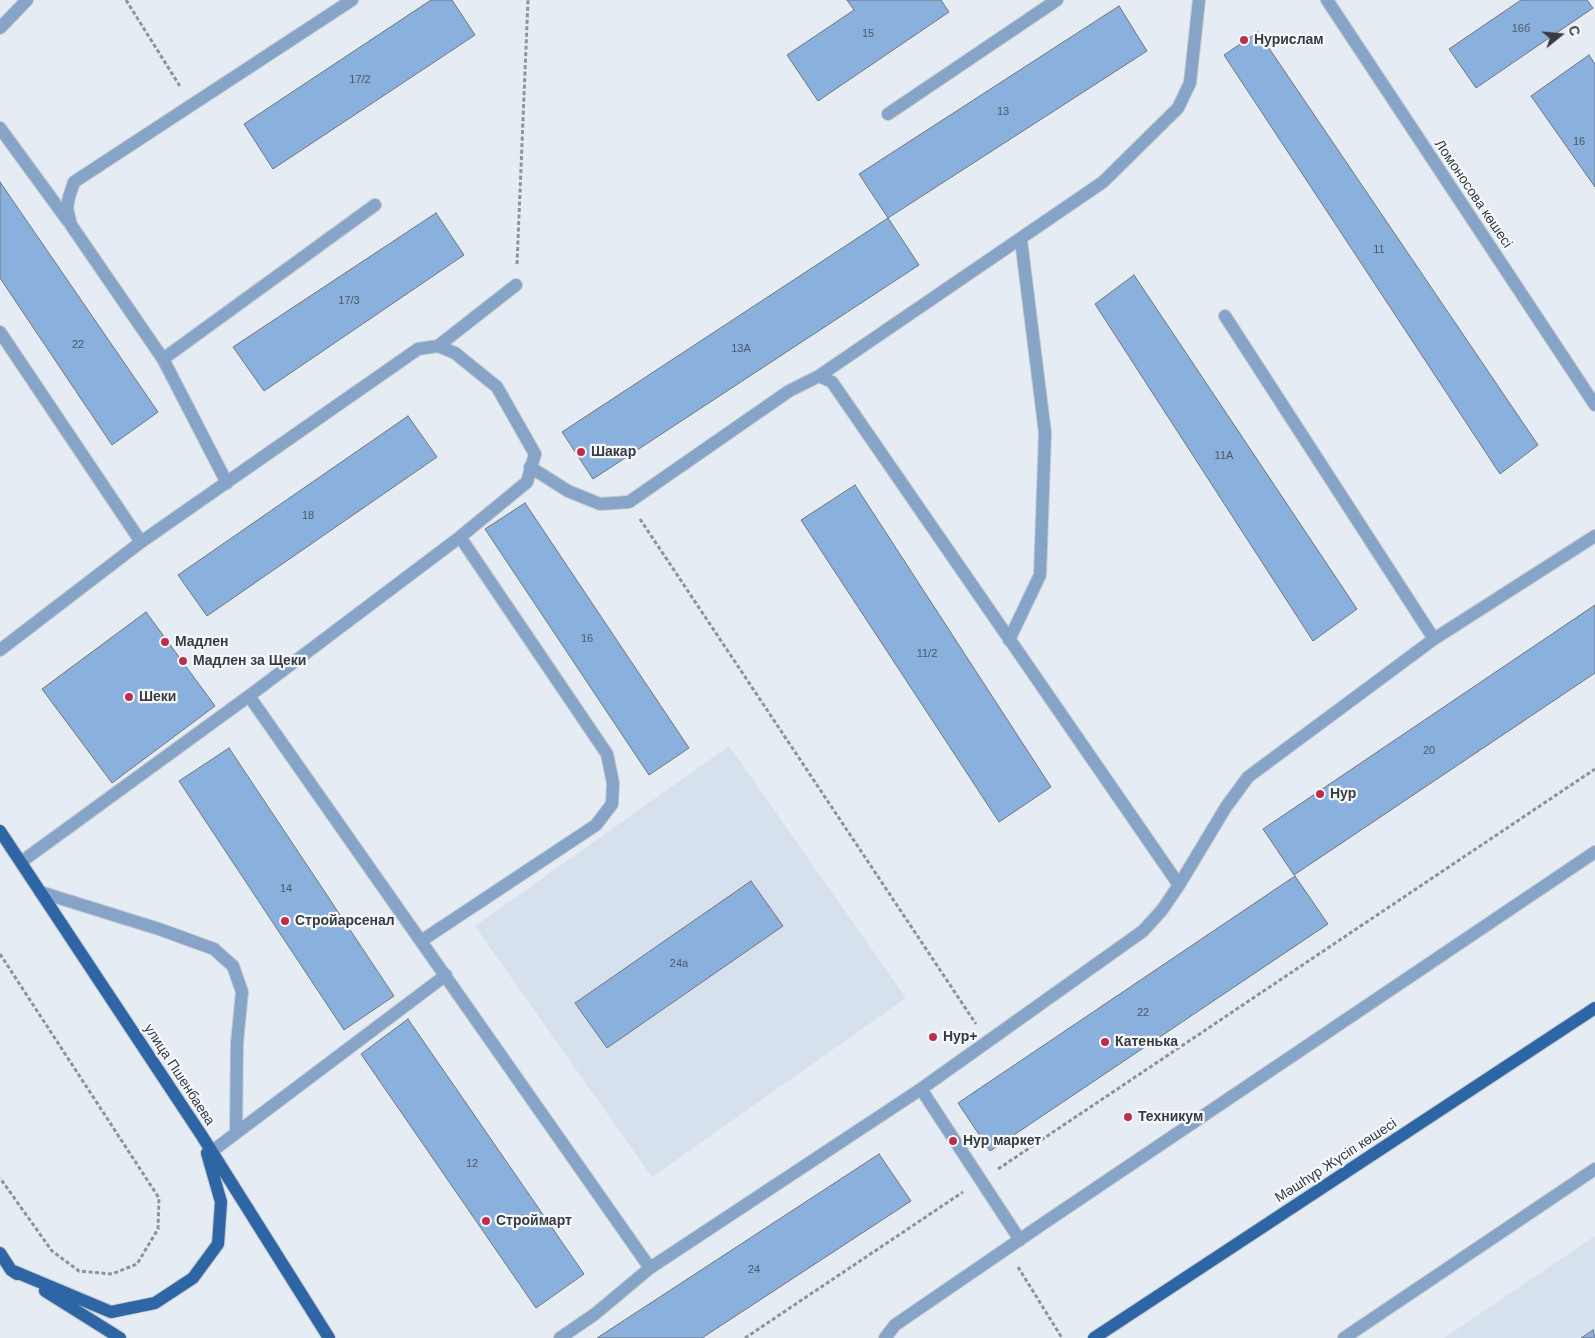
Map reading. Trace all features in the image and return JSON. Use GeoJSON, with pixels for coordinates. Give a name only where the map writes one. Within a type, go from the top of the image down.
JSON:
{"type":"FeatureCollection","features":[{"type":"Feature","properties":{"kind":"main road","name":"улица Пшенбаева"},"geometry":{"type":"LineString","coordinates":[[0,831],[202,1136],[329,1338]]}},
{"type":"Feature","properties":{"kind":"main road","name":"Мәшһүр Жүсіп көшесі"},"geometry":{"type":"LineString","coordinates":[[1094,1338],[1595,1008]]}},
{"type":"Feature","properties":{"kind":"main road"},"geometry":{"type":"LineString","coordinates":[[11,1270],[111,1312],[155,1303],[192,1278],[218,1244],[221,1202],[202,1136]]}},
{"type":"Feature","properties":{"kind":"main road"},"geometry":{"type":"LineString","coordinates":[[0,1253],[11,1270],[120,1338]]}},
{"type":"Feature","properties":{"kind":"street"},"geometry":{"type":"LineString","coordinates":[[0,28],[28,0]]}},
{"type":"Feature","properties":{"kind":"street"},"geometry":{"type":"LineString","coordinates":[[71,225],[67,208],[74,182],[352,0]]}},
{"type":"Feature","properties":{"kind":"street"},"geometry":{"type":"LineString","coordinates":[[888,114],[1057,0]]}},
{"type":"Feature","properties":{"kind":"street"},"geometry":{"type":"LineString","coordinates":[[530,467],[568,491],[600,504],[629,502],[789,391],[819,376],[1021,240],[1103,182],[1178,108],[1190,83],[1199,0]]}},
{"type":"Feature","properties":{"kind":"street","name":"Ломоносова көшесі"},"geometry":{"type":"LineString","coordinates":[[1327,0],[1595,405]]}},
{"type":"Feature","properties":{"kind":"street"},"geometry":{"type":"LineString","coordinates":[[0,128],[71,225],[163,360],[227,483]]}},
{"type":"Feature","properties":{"kind":"street"},"geometry":{"type":"LineString","coordinates":[[163,360],[376,205]]}},
{"type":"Feature","properties":{"kind":"street"},"geometry":{"type":"LineString","coordinates":[[1009,640],[1040,575],[1045,433],[1021,240]]}},
{"type":"Feature","properties":{"kind":"street"},"geometry":{"type":"LineString","coordinates":[[0,650],[141,542],[418,349],[438,346],[516,285]]}},
{"type":"Feature","properties":{"kind":"street"},"geometry":{"type":"LineString","coordinates":[[1225,316],[1434,639]]}},
{"type":"Feature","properties":{"kind":"street"},"geometry":{"type":"LineString","coordinates":[[0,332],[141,542]]}},
{"type":"Feature","properties":{"kind":"street"},"geometry":{"type":"LineString","coordinates":[[21,862],[249,696],[460,537],[526,482],[534,454],[498,387],[455,353],[438,346]]}},
{"type":"Feature","properties":{"kind":"street"},"geometry":{"type":"LineString","coordinates":[[819,376],[832,382],[843,396],[1179,885]]}},
{"type":"Feature","properties":{"kind":"street"},"geometry":{"type":"LineString","coordinates":[[560,1338],[595,1314],[650,1268],[921,1089],[1143,931],[1162,910],[1226,807],[1248,777],[1434,639],[1595,536]]}},
{"type":"Feature","properties":{"kind":"street"},"geometry":{"type":"LineString","coordinates":[[421,941],[596,825],[612,804],[613,783],[607,754],[460,537]]}},
{"type":"Feature","properties":{"kind":"street"},"geometry":{"type":"LineString","coordinates":[[249,696],[650,1268]]}},
{"type":"Feature","properties":{"kind":"street"},"geometry":{"type":"LineString","coordinates":[[885,1338],[895,1325],[1595,852]]}},
{"type":"Feature","properties":{"kind":"street"},"geometry":{"type":"LineString","coordinates":[[40,892],[159,929],[214,949],[233,966],[242,992],[237,1043],[236,1133]]}},
{"type":"Feature","properties":{"kind":"street"},"geometry":{"type":"LineString","coordinates":[[212,1152],[446,976]]}},
{"type":"Feature","properties":{"kind":"street"},"geometry":{"type":"LineString","coordinates":[[921,1089],[1020,1240]]}},
{"type":"Feature","properties":{"kind":"street"},"geometry":{"type":"LineString","coordinates":[[1344,1338],[1595,1169]]}},
{"type":"Feature","properties":{"kind":"path"},"geometry":{"type":"LineString","coordinates":[[126,0],[191,105]]}},
{"type":"Feature","properties":{"kind":"path"},"geometry":{"type":"LineString","coordinates":[[516,285],[528,0]]}},
{"type":"Feature","properties":{"kind":"path"},"geometry":{"type":"LineString","coordinates":[[629,502],[988,1041]]}},
{"type":"Feature","properties":{"kind":"path"},"geometry":{"type":"LineString","coordinates":[[745,1338],[1595,768]]}},
{"type":"Feature","properties":{"kind":"path"},"geometry":{"type":"LineString","coordinates":[[0,954],[159,1198],[158,1229],[137,1264],[112,1274],[79,1271],[52,1251],[0,1178]]}},
{"type":"Feature","properties":{"kind":"path"},"geometry":{"type":"LineString","coordinates":[[1007,1249],[1062,1338]]}},
{"type":"Feature","properties":{"kind":"shaded area"},"geometry":{"type":"Polygon","coordinates":[[[729,746],[906,998],[652,1177],[475,926],[729,746]]]}},
{"type":"Feature","properties":{"kind":"shaded area"},"geometry":{"type":"Polygon","coordinates":[[[1595,1236],[1595,1338],[1444,1338],[1595,1236]]]}},
{"type":"Feature","properties":{"kind":"building"},"geometry":{"type":"Polygon","coordinates":[[[431,0],[452,0],[475,35],[273,169],[244,124],[431,0]]]}},
{"type":"Feature","properties":{"kind":"building"},"geometry":{"type":"Polygon","coordinates":[[[847,0],[941,0],[949,12],[818,101],[787,55],[854,10],[847,0]]]}},
{"type":"Feature","properties":{"kind":"building"},"geometry":{"type":"Polygon","coordinates":[[[1521,0],[1587,0],[1593,8],[1476,88],[1449,49],[1521,0]]]}},
{"type":"Feature","properties":{"kind":"building"},"geometry":{"type":"Polygon","coordinates":[[[1119,6],[1147,51],[888,218],[859,174],[1119,6]]]}},
{"type":"Feature","properties":{"kind":"building"},"geometry":{"type":"Polygon","coordinates":[[[1258,32],[1538,445],[1500,474],[1224,55],[1258,32]]]}},
{"type":"Feature","properties":{"kind":"building"},"geometry":{"type":"Polygon","coordinates":[[[1589,55],[1595,64],[1595,187],[1531,96],[1589,55]]]}},
{"type":"Feature","properties":{"kind":"building"},"geometry":{"type":"Polygon","coordinates":[[[0,182],[158,412],[112,445],[0,278],[0,182]]]}},
{"type":"Feature","properties":{"kind":"building"},"geometry":{"type":"Polygon","coordinates":[[[436,213],[464,255],[264,391],[233,347],[436,213]]]}},
{"type":"Feature","properties":{"kind":"building"},"geometry":{"type":"Polygon","coordinates":[[[888,218],[919,265],[593,479],[562,432],[888,218]]]}},
{"type":"Feature","properties":{"kind":"building"},"geometry":{"type":"Polygon","coordinates":[[[1134,275],[1357,609],[1313,641],[1095,304],[1134,275]]]}},
{"type":"Feature","properties":{"kind":"building"},"geometry":{"type":"Polygon","coordinates":[[[408,416],[437,457],[207,616],[178,575],[408,416]]]}},
{"type":"Feature","properties":{"kind":"building"},"geometry":{"type":"Polygon","coordinates":[[[855,485],[1051,787],[999,822],[801,520],[855,485]]]}},
{"type":"Feature","properties":{"kind":"building"},"geometry":{"type":"Polygon","coordinates":[[[525,503],[689,748],[649,775],[485,529],[525,503]]]}},
{"type":"Feature","properties":{"kind":"building"},"geometry":{"type":"Polygon","coordinates":[[[1595,605],[1595,673],[1294,875],[1263,829],[1595,605]]]}},
{"type":"Feature","properties":{"kind":"building","name":"Шеки"},"geometry":{"type":"Polygon","coordinates":[[[146,612],[215,706],[112,783],[42,689],[146,612]]]}},
{"type":"Feature","properties":{"kind":"building"},"geometry":{"type":"Polygon","coordinates":[[[229,748],[394,996],[344,1030],[179,781],[229,748]]]}},
{"type":"Feature","properties":{"kind":"building"},"geometry":{"type":"Polygon","coordinates":[[[1295,876],[1328,924],[990,1151],[958,1103],[1295,876]]]}},
{"type":"Feature","properties":{"kind":"building"},"geometry":{"type":"Polygon","coordinates":[[[751,881],[783,926],[607,1048],[575,1003],[751,881]]]}},
{"type":"Feature","properties":{"kind":"building"},"geometry":{"type":"Polygon","coordinates":[[[408,1019],[584,1274],[536,1308],[361,1054],[408,1019]]]}},
{"type":"Feature","properties":{"kind":"building"},"geometry":{"type":"Polygon","coordinates":[[[879,1154],[911,1201],[702,1338],[597,1338],[879,1154]]]}},
{"type":"Feature","properties":{"kind":"building"},"geometry":{"type":"Polygon","coordinates":[[[1593,1330],[1595,1338],[1581,1338],[1593,1330]]]}},
{"type":"Feature","properties":{"kind":"place","name":"Нурислам"},"geometry":{"type":"Point","coordinates":[1244,40]}},
{"type":"Feature","properties":{"kind":"place","name":"Шакар"},"geometry":{"type":"Point","coordinates":[581,452]}},
{"type":"Feature","properties":{"kind":"place","name":"Мадлен"},"geometry":{"type":"Point","coordinates":[165,642]}},
{"type":"Feature","properties":{"kind":"place","name":"Мадлен за Щеки"},"geometry":{"type":"Point","coordinates":[183,661]}},
{"type":"Feature","properties":{"kind":"place","name":"Шеки"},"geometry":{"type":"Point","coordinates":[129,697]}},
{"type":"Feature","properties":{"kind":"place","name":"Нур"},"geometry":{"type":"Point","coordinates":[1320,794]}},
{"type":"Feature","properties":{"kind":"place","name":"Стройарсенал"},"geometry":{"type":"Point","coordinates":[285,921]}},
{"type":"Feature","properties":{"kind":"place","name":"Нур+"},"geometry":{"type":"Point","coordinates":[933,1037]}},
{"type":"Feature","properties":{"kind":"place","name":"Катенька"},"geometry":{"type":"Point","coordinates":[1105,1042]}},
{"type":"Feature","properties":{"kind":"place","name":"Техникум"},"geometry":{"type":"Point","coordinates":[1128,1117]}},
{"type":"Feature","properties":{"kind":"place","name":"Нур маркет"},"geometry":{"type":"Point","coordinates":[953,1141]}},
{"type":"Feature","properties":{"kind":"place","name":"Строймарт"},"geometry":{"type":"Point","coordinates":[486,1221]}}]}
